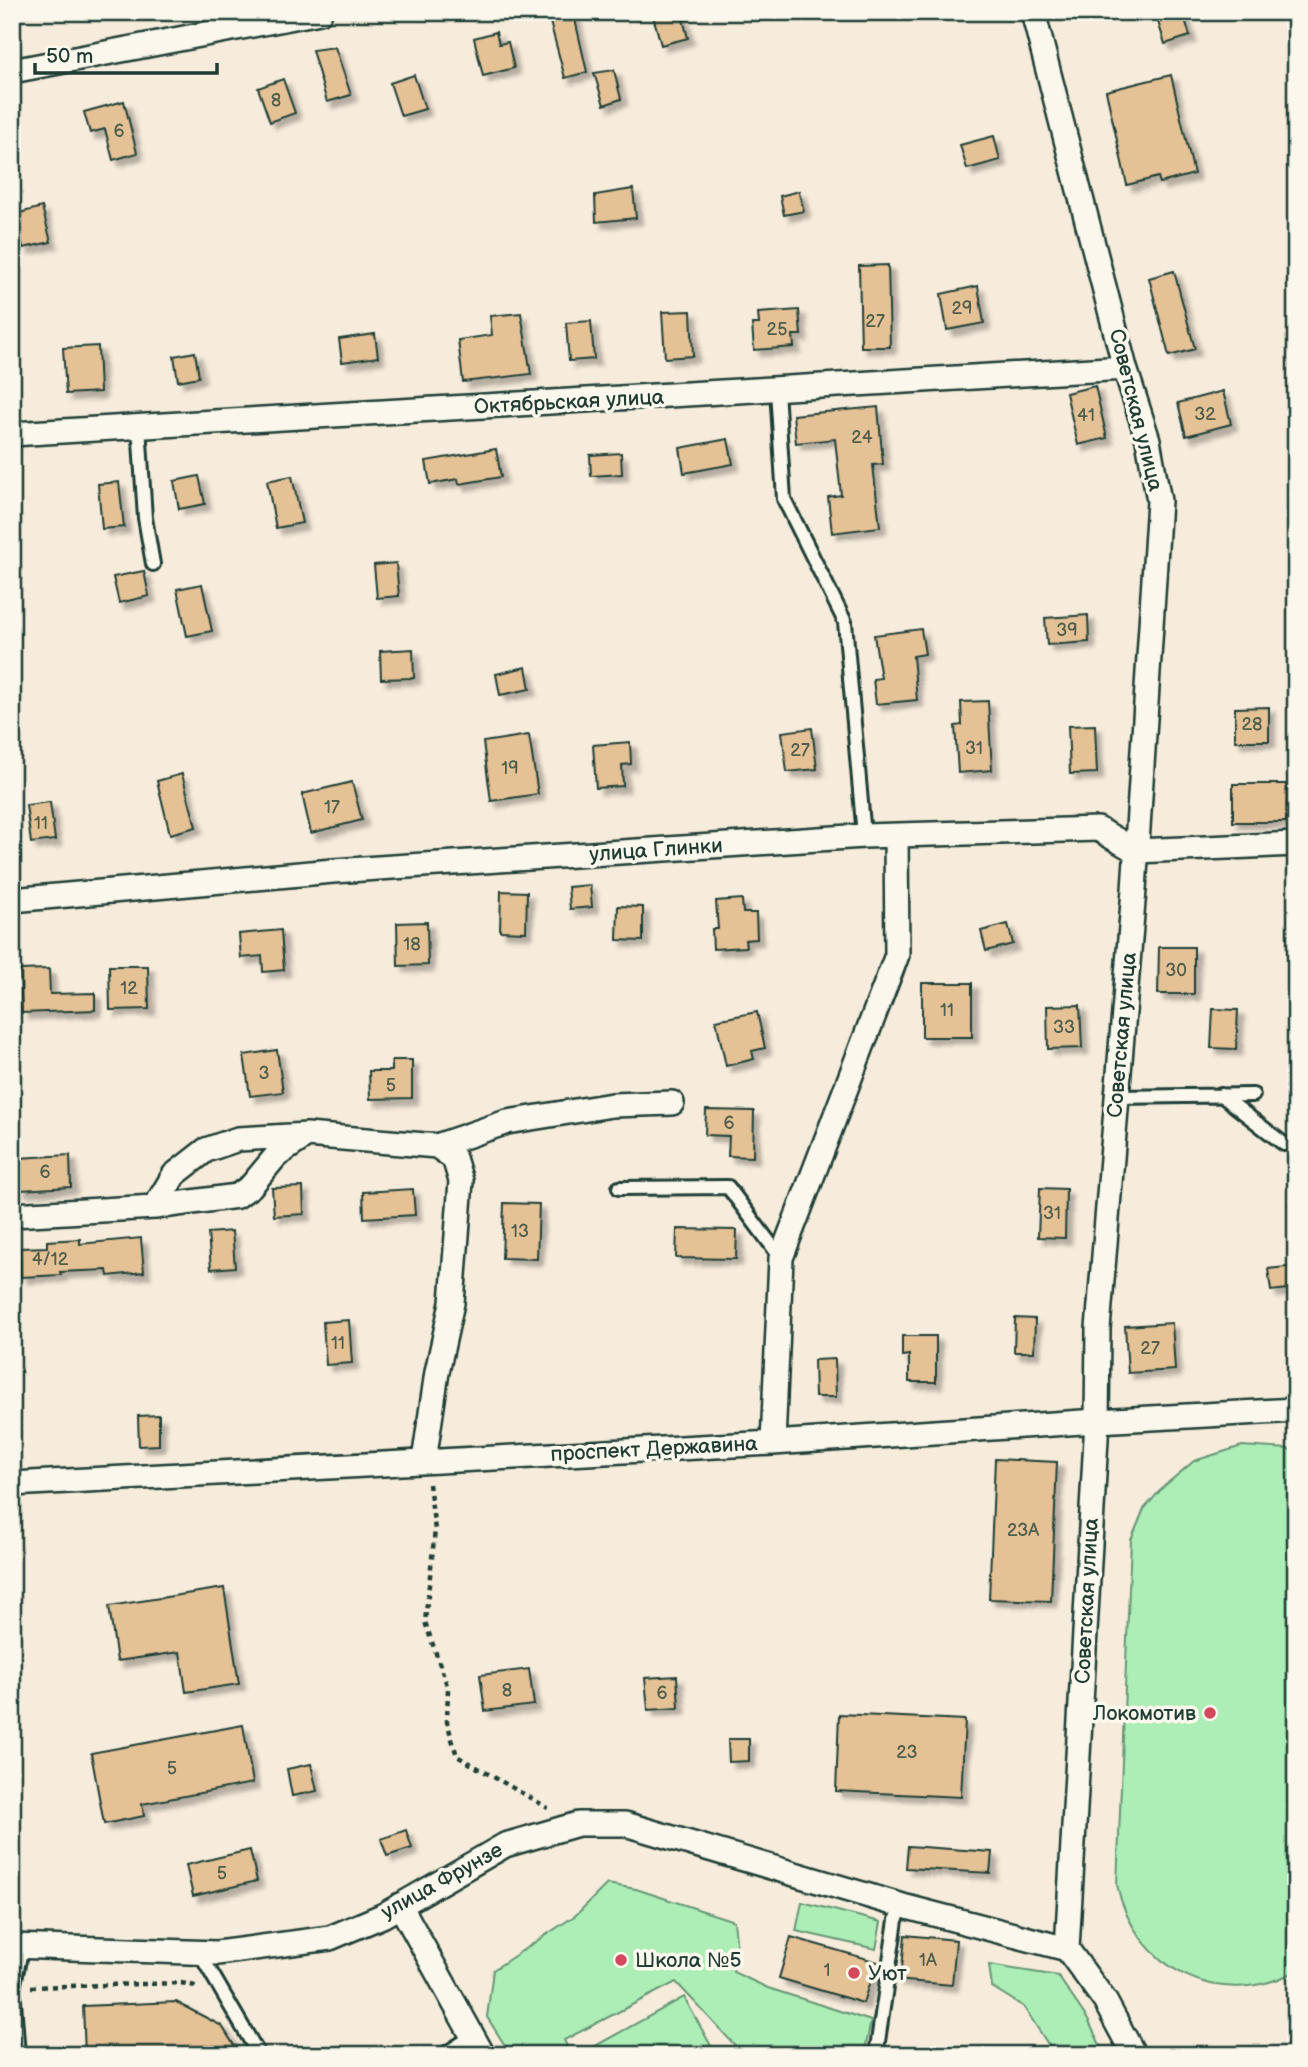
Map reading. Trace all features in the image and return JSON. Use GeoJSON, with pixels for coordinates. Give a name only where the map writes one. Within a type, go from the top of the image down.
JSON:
{"type":"FeatureCollection","features":[{"type":"Feature","properties":{"kind":"street"},"geometry":{"type":"LineString","coordinates":[[12,71],[320,12]]}},
{"type":"Feature","properties":{"kind":"street","name":"Советская улица"},"geometry":{"type":"LineString","coordinates":[[1032,12],[1125,368],[1148,440],[1159,501],[1136,850],[1098,1329],[1097,1421],[1067,1949]]}},
{"type":"Feature","properties":{"kind":"street","name":"Октябрьская улица"},"geometry":{"type":"LineString","coordinates":[[12,434],[1125,368]]}},
{"type":"Feature","properties":{"kind":"street","name":"улица Глинки"},"geometry":{"type":"LineString","coordinates":[[12,900],[333,871],[864,836],[1098,829],[1136,850]]}},
{"type":"Feature","properties":{"kind":"street"},"geometry":{"type":"LineString","coordinates":[[773,1443],[781,1258],[897,954],[896,836]]}},
{"type":"Feature","properties":{"kind":"street"},"geometry":{"type":"LineString","coordinates":[[1136,850],[1296,844]]}},
{"type":"Feature","properties":{"kind":"street"},"geometry":{"type":"LineString","coordinates":[[155,1207],[174,1175],[206,1150],[238,1139],[307,1135],[437,1146],[507,1122],[612,1105],[672,1103]]}},
{"type":"Feature","properties":{"kind":"street"},"geometry":{"type":"LineString","coordinates":[[12,1215],[155,1207],[237,1196],[251,1186],[276,1156],[307,1135]]}},
{"type":"Feature","properties":{"kind":"street"},"geometry":{"type":"LineString","coordinates":[[424,1461],[437,1372],[452,1303],[461,1181],[454,1158],[437,1146]]}},
{"type":"Feature","properties":{"kind":"street","name":"проспект Державина"},"geometry":{"type":"LineString","coordinates":[[12,1484],[773,1443],[1296,1410]]}},
{"type":"Feature","properties":{"kind":"street","name":"улица Фрунзе"},"geometry":{"type":"LineString","coordinates":[[17,1946],[217,1953],[330,1938],[382,1916],[506,1845],[578,1824],[625,1824],[903,1906],[1067,1949]]}},
{"type":"Feature","properties":{"kind":"street"},"geometry":{"type":"LineString","coordinates":[[400,1905],[478,2046]]}},
{"type":"Feature","properties":{"kind":"street"},"geometry":{"type":"LineString","coordinates":[[1067,1949],[1105,2001],[1134,2055]]}},
{"type":"Feature","properties":{"kind":"lane"},"geometry":{"type":"LineString","coordinates":[[777,390],[784,499],[845,622],[864,836]]}},
{"type":"Feature","properties":{"kind":"lane"},"geometry":{"type":"LineString","coordinates":[[139,426],[145,518],[153,564]]}},
{"type":"Feature","properties":{"kind":"lane"},"geometry":{"type":"LineString","coordinates":[[1221,1095],[1284,1144]]}},
{"type":"Feature","properties":{"kind":"lane"},"geometry":{"type":"LineString","coordinates":[[1117,1097],[1253,1095]]}},
{"type":"Feature","properties":{"kind":"lane"},"geometry":{"type":"LineString","coordinates":[[619,1188],[728,1187],[781,1258]]}},
{"type":"Feature","properties":{"kind":"lane"},"geometry":{"type":"LineString","coordinates":[[876,2055],[896,1920],[903,1906]]}},
{"type":"Feature","properties":{"kind":"lane"},"geometry":{"type":"LineString","coordinates":[[17,1946],[13,1988],[18,2055]]}},
{"type":"Feature","properties":{"kind":"lane"},"geometry":{"type":"LineString","coordinates":[[200,1952],[259,2055]]}},
{"type":"Feature","properties":{"kind":"lane"},"geometry":{"type":"LineString","coordinates":[[443,2055],[478,2046]]}},
{"type":"Feature","properties":{"kind":"path"},"geometry":{"type":"LineString","coordinates":[[424,1461],[435,1530],[425,1622],[448,1688],[447,1721],[457,1756],[578,1824]]}},
{"type":"Feature","properties":{"kind":"path"},"geometry":{"type":"LineString","coordinates":[[13,1988],[181,1983],[224,1994]]}},
{"type":"Feature","properties":{"kind":"green space","name":"Локомотив"},"geometry":{"type":"Polygon","coordinates":[[[1242,1446],[1289,1449],[1296,1452],[1296,1971],[1267,1983],[1238,1987],[1211,1984],[1185,1975],[1162,1960],[1142,1940],[1127,1914],[1117,1885],[1131,1540],[1144,1509],[1163,1487],[1194,1461],[1242,1446]]]}},
{"type":"Feature","properties":{"kind":"green space","name":"Школа №5"},"geometry":{"type":"Polygon","coordinates":[[[607,1884],[636,1889],[734,1921],[737,1950],[733,1972],[768,1988],[871,2021],[864,2055],[744,2055],[676,1982],[564,2040],[571,2055],[511,2055],[487,2017],[493,1970],[576,1915],[607,1884]]]}},
{"type":"Feature","properties":{"kind":"green space"},"geometry":{"type":"Polygon","coordinates":[[[802,1902],[881,1922],[876,1949],[796,1931],[802,1902]]]}},
{"type":"Feature","properties":{"kind":"green space"},"geometry":{"type":"Polygon","coordinates":[[[989,1965],[1058,1976],[1088,2020],[1105,2055],[1055,2055],[1024,2007],[992,1987],[989,1965]]]}},
{"type":"Feature","properties":{"kind":"green space"},"geometry":{"type":"Polygon","coordinates":[[[684,1997],[716,2055],[579,2055],[684,1997]]]}},
{"type":"Feature","properties":{"kind":"building"},"geometry":{"type":"Polygon","coordinates":[[[652,12],[681,12],[688,38],[661,45],[652,12]]]}},
{"type":"Feature","properties":{"kind":"building"},"geometry":{"type":"Polygon","coordinates":[[[1155,12],[1183,12],[1190,36],[1165,44],[1155,12]]]}},
{"type":"Feature","properties":{"kind":"building"},"geometry":{"type":"Polygon","coordinates":[[[574,15],[587,72],[565,78],[550,22],[574,15]]]}},
{"type":"Feature","properties":{"kind":"building"},"geometry":{"type":"Polygon","coordinates":[[[496,32],[499,44],[508,42],[514,68],[483,76],[474,38],[496,32]]]}},
{"type":"Feature","properties":{"kind":"building"},"geometry":{"type":"Polygon","coordinates":[[[335,47],[351,95],[327,102],[312,50],[335,47]]]}},
{"type":"Feature","properties":{"kind":"building"},"geometry":{"type":"Polygon","coordinates":[[[614,70],[621,99],[604,105],[594,73],[614,70]]]}},
{"type":"Feature","properties":{"kind":"building"},"geometry":{"type":"Polygon","coordinates":[[[414,75],[425,109],[401,116],[390,83],[414,75]]]}},
{"type":"Feature","properties":{"kind":"building"},"geometry":{"type":"Polygon","coordinates":[[[1171,75],[1194,174],[1160,183],[1158,177],[1127,185],[1106,91],[1171,75]]]}},
{"type":"Feature","properties":{"kind":"building"},"geometry":{"type":"Polygon","coordinates":[[[283,79],[295,113],[270,122],[258,88],[283,79]]]}},
{"type":"Feature","properties":{"kind":"building"},"geometry":{"type":"Polygon","coordinates":[[[124,101],[137,153],[113,160],[105,129],[90,133],[84,112],[124,101]]]}},
{"type":"Feature","properties":{"kind":"building"},"geometry":{"type":"Polygon","coordinates":[[[994,136],[1000,160],[967,169],[960,145],[994,136]]]}},
{"type":"Feature","properties":{"kind":"building"},"geometry":{"type":"Polygon","coordinates":[[[633,189],[636,218],[596,222],[595,195],[633,189]]]}},
{"type":"Feature","properties":{"kind":"building"},"geometry":{"type":"Polygon","coordinates":[[[799,191],[804,211],[784,215],[780,196],[799,191]]]}},
{"type":"Feature","properties":{"kind":"building"},"geometry":{"type":"Polygon","coordinates":[[[42,207],[51,242],[23,248],[16,214],[42,207]]]}},
{"type":"Feature","properties":{"kind":"building"},"geometry":{"type":"Polygon","coordinates":[[[888,265],[890,347],[861,347],[859,266],[888,265]]]}},
{"type":"Feature","properties":{"kind":"building"},"geometry":{"type":"Polygon","coordinates":[[[1174,271],[1195,349],[1169,356],[1149,278],[1174,271]]]}},
{"type":"Feature","properties":{"kind":"building"},"geometry":{"type":"Polygon","coordinates":[[[978,286],[984,323],[947,330],[941,294],[978,286]]]}},
{"type":"Feature","properties":{"kind":"building"},"geometry":{"type":"Polygon","coordinates":[[[799,310],[801,335],[793,335],[794,347],[754,350],[752,324],[759,324],[758,313],[799,310]]]}},
{"type":"Feature","properties":{"kind":"building"},"geometry":{"type":"Polygon","coordinates":[[[691,311],[693,356],[665,358],[662,312],[691,311]]]}},
{"type":"Feature","properties":{"kind":"building"},"geometry":{"type":"Polygon","coordinates":[[[521,313],[531,374],[463,382],[458,340],[492,335],[490,316],[521,313]]]}},
{"type":"Feature","properties":{"kind":"building"},"geometry":{"type":"Polygon","coordinates":[[[591,321],[594,359],[569,361],[566,323],[591,321]]]}},
{"type":"Feature","properties":{"kind":"building"},"geometry":{"type":"Polygon","coordinates":[[[375,334],[378,357],[342,362],[339,339],[375,334]]]}},
{"type":"Feature","properties":{"kind":"building"},"geometry":{"type":"Polygon","coordinates":[[[98,346],[100,392],[66,394],[63,348],[98,346]]]}},
{"type":"Feature","properties":{"kind":"building"},"geometry":{"type":"Polygon","coordinates":[[[195,352],[199,377],[178,381],[174,356],[195,352]]]}},
{"type":"Feature","properties":{"kind":"building"},"geometry":{"type":"Polygon","coordinates":[[[1095,386],[1107,438],[1078,445],[1066,393],[1095,386]]]}},
{"type":"Feature","properties":{"kind":"building"},"geometry":{"type":"Polygon","coordinates":[[[1223,391],[1231,424],[1186,436],[1178,403],[1223,391]]]}},
{"type":"Feature","properties":{"kind":"building"},"geometry":{"type":"Polygon","coordinates":[[[878,407],[883,464],[873,465],[880,527],[832,533],[828,497],[841,495],[835,439],[796,443],[793,415],[878,407]]]}},
{"type":"Feature","properties":{"kind":"building"},"geometry":{"type":"Polygon","coordinates":[[[728,439],[733,464],[684,473],[680,448],[728,439]]]}},
{"type":"Feature","properties":{"kind":"building"},"geometry":{"type":"Polygon","coordinates":[[[496,449],[501,477],[459,484],[458,479],[430,484],[426,461],[496,449]]]}},
{"type":"Feature","properties":{"kind":"building"},"geometry":{"type":"Polygon","coordinates":[[[621,453],[622,474],[591,476],[590,455],[621,453]]]}},
{"type":"Feature","properties":{"kind":"building"},"geometry":{"type":"Polygon","coordinates":[[[199,476],[205,504],[179,509],[174,481],[199,476]]]}},
{"type":"Feature","properties":{"kind":"building"},"geometry":{"type":"Polygon","coordinates":[[[292,476],[302,523],[276,528],[267,481],[292,476]]]}},
{"type":"Feature","properties":{"kind":"building"},"geometry":{"type":"Polygon","coordinates":[[[119,482],[124,527],[102,529],[98,484],[119,482]]]}},
{"type":"Feature","properties":{"kind":"building"},"geometry":{"type":"Polygon","coordinates":[[[396,563],[399,596],[377,598],[374,565],[396,563]]]}},
{"type":"Feature","properties":{"kind":"building"},"geometry":{"type":"Polygon","coordinates":[[[144,571],[149,596],[119,603],[113,577],[144,571]]]}},
{"type":"Feature","properties":{"kind":"building"},"geometry":{"type":"Polygon","coordinates":[[[202,584],[212,631],[187,636],[177,589],[202,584]]]}},
{"type":"Feature","properties":{"kind":"building"},"geometry":{"type":"Polygon","coordinates":[[[1088,615],[1089,642],[1047,645],[1045,618],[1088,615]]]}},
{"type":"Feature","properties":{"kind":"building"},"geometry":{"type":"Polygon","coordinates":[[[921,629],[925,654],[913,656],[917,700],[876,704],[873,679],[881,678],[874,635],[921,629]]]}},
{"type":"Feature","properties":{"kind":"building"},"geometry":{"type":"Polygon","coordinates":[[[413,649],[414,678],[381,679],[380,651],[413,649]]]}},
{"type":"Feature","properties":{"kind":"building"},"geometry":{"type":"Polygon","coordinates":[[[526,667],[530,689],[500,695],[496,674],[526,667]]]}},
{"type":"Feature","properties":{"kind":"building"},"geometry":{"type":"Polygon","coordinates":[[[988,701],[992,770],[958,773],[955,726],[962,725],[961,702],[988,701]]]}},
{"type":"Feature","properties":{"kind":"building"},"geometry":{"type":"Polygon","coordinates":[[[1269,707],[1269,741],[1235,741],[1235,708],[1269,707]]]}},
{"type":"Feature","properties":{"kind":"building"},"geometry":{"type":"Polygon","coordinates":[[[1095,725],[1097,773],[1070,774],[1068,726],[1095,725]]]}},
{"type":"Feature","properties":{"kind":"building"},"geometry":{"type":"Polygon","coordinates":[[[812,728],[817,769],[787,772],[782,732],[812,728]]]}},
{"type":"Feature","properties":{"kind":"building"},"geometry":{"type":"Polygon","coordinates":[[[529,735],[538,794],[491,801],[483,742],[529,735]]]}},
{"type":"Feature","properties":{"kind":"building"},"geometry":{"type":"Polygon","coordinates":[[[630,742],[631,764],[622,765],[623,786],[596,788],[593,745],[630,742]]]}},
{"type":"Feature","properties":{"kind":"building"},"geometry":{"type":"Polygon","coordinates":[[[182,774],[196,827],[170,834],[157,781],[182,774]]]}},
{"type":"Feature","properties":{"kind":"building"},"geometry":{"type":"Polygon","coordinates":[[[352,782],[362,820],[311,833],[302,794],[352,782]]]}},
{"type":"Feature","properties":{"kind":"building"},"geometry":{"type":"Polygon","coordinates":[[[1233,784],[1287,784],[1286,822],[1233,822],[1233,784]]]}},
{"type":"Feature","properties":{"kind":"building"},"geometry":{"type":"Polygon","coordinates":[[[50,802],[55,840],[31,843],[26,805],[50,802]]]}},
{"type":"Feature","properties":{"kind":"building"},"geometry":{"type":"Polygon","coordinates":[[[590,885],[592,907],[570,909],[568,887],[590,885]]]}},
{"type":"Feature","properties":{"kind":"building"},"geometry":{"type":"Polygon","coordinates":[[[501,891],[527,892],[526,932],[500,931],[501,891]]]}},
{"type":"Feature","properties":{"kind":"building"},"geometry":{"type":"Polygon","coordinates":[[[742,899],[743,913],[756,913],[757,939],[745,940],[746,947],[713,949],[712,929],[718,929],[716,901],[742,899]]]}},
{"type":"Feature","properties":{"kind":"building"},"geometry":{"type":"Polygon","coordinates":[[[618,906],[643,907],[643,941],[617,940],[618,906]]]}},
{"type":"Feature","properties":{"kind":"building"},"geometry":{"type":"Polygon","coordinates":[[[427,922],[428,965],[398,966],[397,923],[427,922]]]}},
{"type":"Feature","properties":{"kind":"building"},"geometry":{"type":"Polygon","coordinates":[[[1008,924],[1013,944],[986,951],[981,931],[1008,924]]]}},
{"type":"Feature","properties":{"kind":"building"},"geometry":{"type":"Polygon","coordinates":[[[281,930],[284,970],[263,972],[262,956],[241,958],[239,934],[281,930]]]}},
{"type":"Feature","properties":{"kind":"building"},"geometry":{"type":"Polygon","coordinates":[[[1159,947],[1194,947],[1194,994],[1158,994],[1159,947]]]}},
{"type":"Feature","properties":{"kind":"building"},"geometry":{"type":"Polygon","coordinates":[[[109,966],[148,966],[149,1009],[110,1010],[109,966]]]}},
{"type":"Feature","properties":{"kind":"building"},"geometry":{"type":"Polygon","coordinates":[[[49,969],[50,994],[95,993],[95,1010],[22,1013],[20,970],[49,969]]]}},
{"type":"Feature","properties":{"kind":"building"},"geometry":{"type":"Polygon","coordinates":[[[922,983],[972,983],[972,1037],[922,1037],[922,983]]]}},
{"type":"Feature","properties":{"kind":"building"},"geometry":{"type":"Polygon","coordinates":[[[1080,1005],[1082,1048],[1048,1049],[1047,1006],[1080,1005]]]}},
{"type":"Feature","properties":{"kind":"building"},"geometry":{"type":"Polygon","coordinates":[[[1213,1009],[1238,1010],[1236,1049],[1211,1048],[1213,1009]]]}},
{"type":"Feature","properties":{"kind":"building"},"geometry":{"type":"Polygon","coordinates":[[[757,1012],[765,1048],[752,1051],[754,1059],[726,1066],[716,1020],[757,1012]]]}},
{"type":"Feature","properties":{"kind":"building"},"geometry":{"type":"Polygon","coordinates":[[[277,1050],[283,1092],[250,1096],[244,1055],[277,1050]]]}},
{"type":"Feature","properties":{"kind":"building"},"geometry":{"type":"Polygon","coordinates":[[[392,1060],[412,1060],[412,1098],[370,1099],[369,1071],[392,1071],[392,1060]]]}},
{"type":"Feature","properties":{"kind":"building"},"geometry":{"type":"Polygon","coordinates":[[[706,1110],[754,1111],[753,1157],[728,1156],[729,1136],[705,1135],[706,1110]]]}},
{"type":"Feature","properties":{"kind":"building"},"geometry":{"type":"Polygon","coordinates":[[[70,1155],[71,1187],[20,1190],[18,1158],[70,1155]]]}},
{"type":"Feature","properties":{"kind":"building"},"geometry":{"type":"Polygon","coordinates":[[[303,1187],[304,1214],[274,1216],[272,1188],[303,1187]]]}},
{"type":"Feature","properties":{"kind":"building"},"geometry":{"type":"Polygon","coordinates":[[[1040,1188],[1066,1189],[1065,1238],[1038,1237],[1040,1188]]]}},
{"type":"Feature","properties":{"kind":"building"},"geometry":{"type":"Polygon","coordinates":[[[413,1189],[415,1215],[364,1218],[363,1192],[413,1189]]]}},
{"type":"Feature","properties":{"kind":"building"},"geometry":{"type":"Polygon","coordinates":[[[504,1203],[539,1204],[537,1259],[502,1258],[504,1203]]]}},
{"type":"Feature","properties":{"kind":"building"},"geometry":{"type":"Polygon","coordinates":[[[677,1229],[737,1230],[736,1259],[676,1258],[677,1229]]]}},
{"type":"Feature","properties":{"kind":"building"},"geometry":{"type":"Polygon","coordinates":[[[232,1231],[235,1267],[211,1269],[208,1233],[232,1231]]]}},
{"type":"Feature","properties":{"kind":"building"},"geometry":{"type":"Polygon","coordinates":[[[141,1238],[144,1272],[108,1276],[107,1270],[21,1277],[20,1248],[47,1247],[47,1241],[80,1239],[80,1244],[141,1238]]]}},
{"type":"Feature","properties":{"kind":"building"},"geometry":{"type":"Polygon","coordinates":[[[1296,1266],[1296,1288],[1271,1291],[1268,1269],[1296,1266]]]}},
{"type":"Feature","properties":{"kind":"building"},"geometry":{"type":"Polygon","coordinates":[[[1015,1318],[1035,1319],[1034,1352],[1014,1352],[1015,1318]]]}},
{"type":"Feature","properties":{"kind":"building"},"geometry":{"type":"Polygon","coordinates":[[[349,1320],[352,1363],[326,1365],[323,1322],[349,1320]]]}},
{"type":"Feature","properties":{"kind":"building"},"geometry":{"type":"Polygon","coordinates":[[[1172,1323],[1175,1370],[1128,1373],[1125,1326],[1172,1323]]]}},
{"type":"Feature","properties":{"kind":"building"},"geometry":{"type":"Polygon","coordinates":[[[902,1336],[936,1336],[936,1382],[909,1382],[909,1355],[902,1356],[902,1336]]]}},
{"type":"Feature","properties":{"kind":"building"},"geometry":{"type":"Polygon","coordinates":[[[835,1359],[836,1397],[815,1397],[814,1360],[835,1359]]]}},
{"type":"Feature","properties":{"kind":"building"},"geometry":{"type":"Polygon","coordinates":[[[159,1415],[159,1445],[139,1446],[138,1416],[159,1415]]]}},
{"type":"Feature","properties":{"kind":"building"},"geometry":{"type":"Polygon","coordinates":[[[995,1459],[1057,1462],[1051,1601],[989,1599],[995,1459]]]}},
{"type":"Feature","properties":{"kind":"building"},"geometry":{"type":"Polygon","coordinates":[[[224,1588],[239,1684],[186,1692],[180,1652],[117,1661],[109,1606],[224,1588]]]}},
{"type":"Feature","properties":{"kind":"building"},"geometry":{"type":"Polygon","coordinates":[[[529,1669],[534,1705],[485,1711],[480,1675],[529,1669]]]}},
{"type":"Feature","properties":{"kind":"building"},"geometry":{"type":"Polygon","coordinates":[[[677,1676],[679,1708],[648,1710],[645,1678],[677,1676]]]}},
{"type":"Feature","properties":{"kind":"building"},"geometry":{"type":"Polygon","coordinates":[[[839,1714],[965,1720],[961,1797],[836,1791],[839,1714]]]}},
{"type":"Feature","properties":{"kind":"building"},"geometry":{"type":"Polygon","coordinates":[[[243,1725],[253,1783],[142,1804],[144,1816],[104,1824],[91,1753],[243,1725]]]}},
{"type":"Feature","properties":{"kind":"building"},"geometry":{"type":"Polygon","coordinates":[[[728,1739],[749,1739],[749,1761],[729,1762],[728,1739]]]}},
{"type":"Feature","properties":{"kind":"building"},"geometry":{"type":"Polygon","coordinates":[[[311,1764],[317,1791],[292,1796],[287,1769],[311,1764]]]}},
{"type":"Feature","properties":{"kind":"building"},"geometry":{"type":"Polygon","coordinates":[[[406,1830],[412,1848],[387,1856],[381,1839],[406,1830]]]}},
{"type":"Feature","properties":{"kind":"building"},"geometry":{"type":"Polygon","coordinates":[[[908,1846],[992,1852],[990,1873],[906,1868],[908,1846]]]}},
{"type":"Feature","properties":{"kind":"building"},"geometry":{"type":"Polygon","coordinates":[[[250,1850],[257,1881],[193,1896],[186,1865],[250,1850]]]}},
{"type":"Feature","properties":{"kind":"building"},"geometry":{"type":"Polygon","coordinates":[[[905,1935],[956,1940],[952,1985],[896,1980],[898,1968],[902,1969],[905,1935]]]}},
{"type":"Feature","properties":{"kind":"building"},"geometry":{"type":"Polygon","coordinates":[[[791,1937],[881,1963],[879,1978],[871,1978],[863,2003],[779,1978],[791,1937]]]}},
{"type":"Feature","properties":{"kind":"building"},"geometry":{"type":"Polygon","coordinates":[[[176,2002],[222,2026],[240,2055],[85,2055],[83,2006],[176,2002]]]}},
{"type":"Feature","properties":{"kind":"place","name":"Локомотив"},"geometry":{"type":"Point","coordinates":[1210,1713]}},
{"type":"Feature","properties":{"kind":"place","name":"Школа №5"},"geometry":{"type":"Point","coordinates":[621,1960]}},
{"type":"Feature","properties":{"kind":"place","name":"Уют"},"geometry":{"type":"Point","coordinates":[854,1973]}}]}
